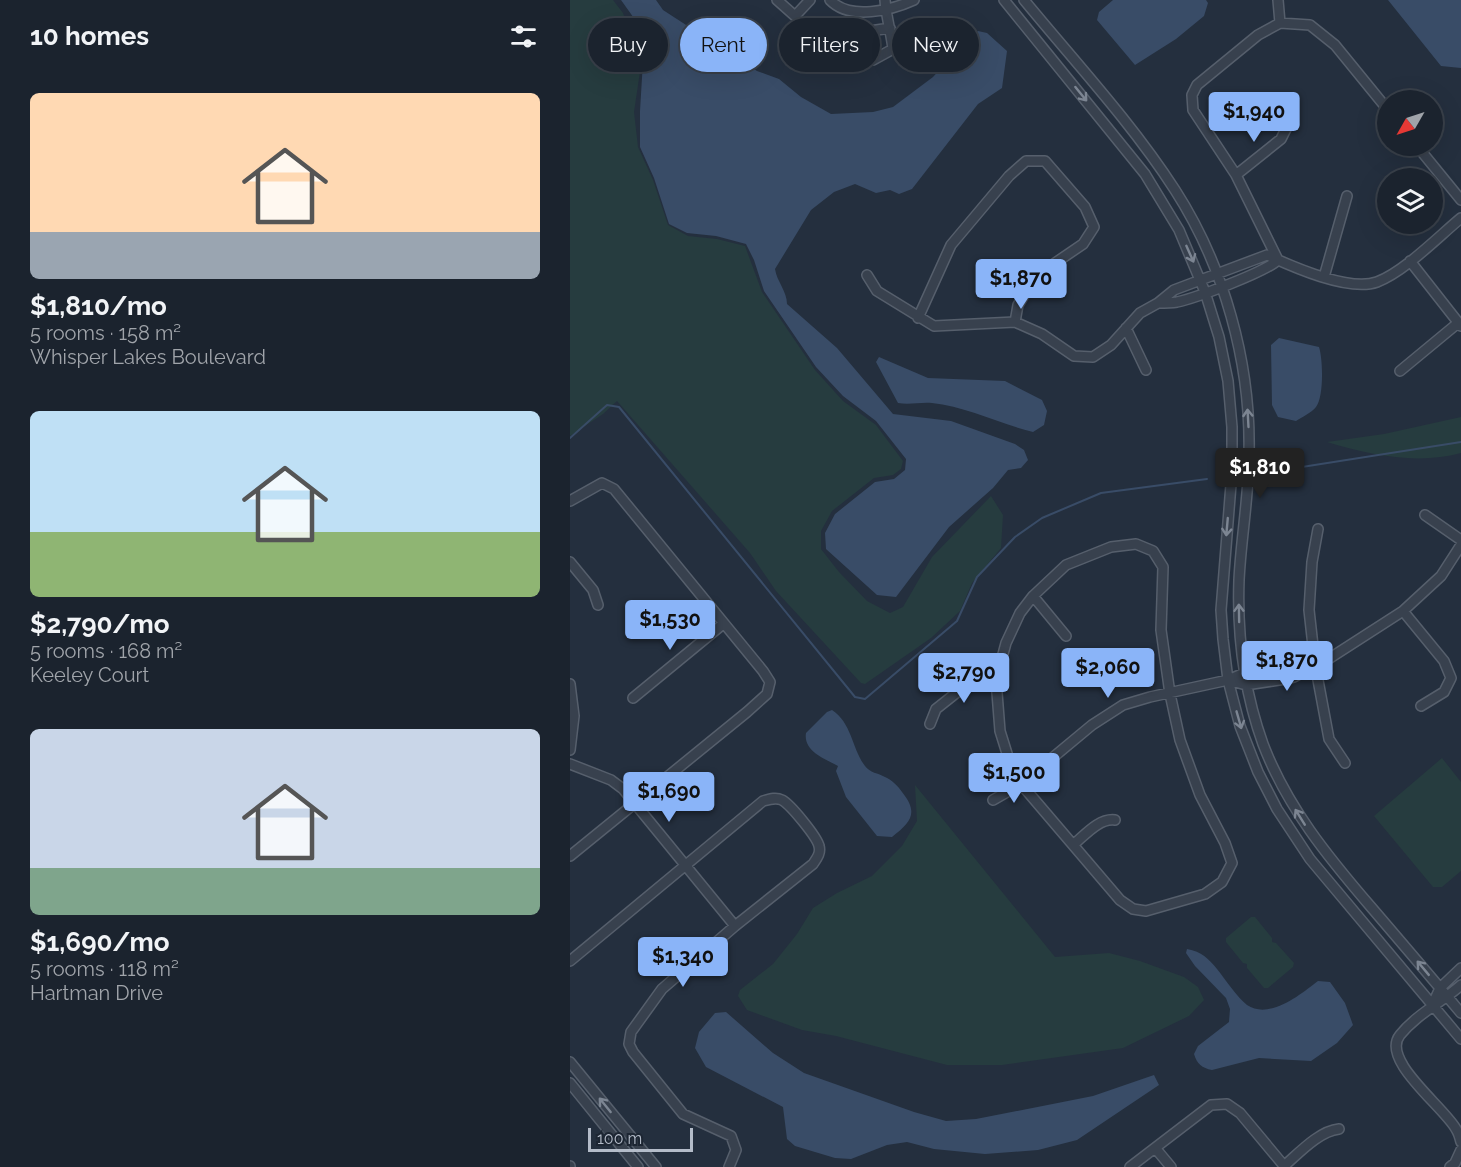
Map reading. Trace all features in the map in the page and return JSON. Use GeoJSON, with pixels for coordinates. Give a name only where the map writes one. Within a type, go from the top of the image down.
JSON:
{"type":"FeatureCollection","features":[{"type":"Feature","properties":{"kind":"street"},"geometry":{"type":"LineString","coordinates":[[777,0],[795,16],[810,0]]}},
{"type":"Feature","properties":{"kind":"street"},"geometry":{"type":"LineString","coordinates":[[830,0],[851,11],[870,12],[885,4],[914,0]]}},
{"type":"Feature","properties":{"kind":"street"},"geometry":{"type":"LineString","coordinates":[[1004,0],[1145,174],[1166,206],[1201,279],[1219,337],[1228,381],[1232,427],[1232,472],[1221,610],[1222,639],[1228,680],[1240,726],[1258,772],[1277,809],[1310,859],[1461,1039]]}},
{"type":"Feature","properties":{"kind":"street"},"geometry":{"type":"LineString","coordinates":[[1024,0],[1119,115],[1176,192],[1196,228],[1221,286],[1243,368],[1247,407],[1250,452],[1239,578],[1240,643],[1246,685],[1264,745],[1285,793],[1316,841],[1461,1012]]}},
{"type":"Feature","properties":{"kind":"street"},"geometry":{"type":"LineString","coordinates":[[1278,0],[1280,23]]}},
{"type":"Feature","properties":{"kind":"street"},"geometry":{"type":"LineString","coordinates":[[885,4],[890,28]]}},
{"type":"Feature","properties":{"kind":"street"},"geometry":{"type":"LineString","coordinates":[[1278,260],[1236,175],[1193,110],[1192,95],[1197,85],[1258,35],[1280,23],[1310,25],[1335,45],[1377,97]]}},
{"type":"Feature","properties":{"kind":"street"},"geometry":{"type":"LineString","coordinates":[[1106,125],[1119,115]]}},
{"type":"Feature","properties":{"kind":"street"},"geometry":{"type":"LineString","coordinates":[[1236,175],[1281,138],[1288,125]]}},
{"type":"Feature","properties":{"kind":"street"},"geometry":{"type":"LineString","coordinates":[[1425,156],[1461,200]]}},
{"type":"Feature","properties":{"kind":"street"},"geometry":{"type":"LineString","coordinates":[[918,318],[951,245],[1009,176],[1026,161],[1045,161],[1085,207],[1094,227],[1083,244],[1036,276],[1018,305],[1015,322]]}},
{"type":"Feature","properties":{"kind":"street"},"geometry":{"type":"LineString","coordinates":[[1324,277],[1347,195]]}},
{"type":"Feature","properties":{"kind":"street"},"geometry":{"type":"LineString","coordinates":[[867,275],[877,291],[934,326],[1015,322],[1042,334],[1074,356],[1093,357],[1111,345],[1140,313],[1158,303],[1174,290],[1201,279],[1267,255],[1347,284],[1376,283],[1410,261],[1461,218]]}},
{"type":"Feature","properties":{"kind":"street"},"geometry":{"type":"LineString","coordinates":[[1158,303],[1178,302],[1271,267],[1278,260]]}},
{"type":"Feature","properties":{"kind":"street"},"geometry":{"type":"LineString","coordinates":[[1400,371],[1460,324],[1410,261]]}},
{"type":"Feature","properties":{"kind":"street"},"geometry":{"type":"LineString","coordinates":[[1126,328],[1146,370]]}},
{"type":"Feature","properties":{"kind":"street"},"geometry":{"type":"LineString","coordinates":[[570,501],[602,483],[614,489],[770,682],[767,694],[570,856]]}},
{"type":"Feature","properties":{"kind":"street"},"geometry":{"type":"LineString","coordinates":[[1425,515],[1461,540]]}},
{"type":"Feature","properties":{"kind":"street"},"geometry":{"type":"LineString","coordinates":[[1318,529],[1312,562],[1309,610],[1315,664],[1329,739],[1345,763]]}},
{"type":"Feature","properties":{"kind":"street"},"geometry":{"type":"LineString","coordinates":[[1136,544],[1153,551],[1163,567],[1161,630],[1170,694],[1180,740],[1200,795],[1225,843],[1232,863],[1222,882],[1205,894],[1146,910],[1133,909],[1120,900],[1021,784],[1010,763],[1000,731],[996,680],[1006,643],[1020,613],[1033,596],[1066,566],[1111,547],[1136,544]]}},
{"type":"Feature","properties":{"kind":"street"},"geometry":{"type":"LineString","coordinates":[[1228,680],[1246,685],[1294,677],[1330,658],[1403,611],[1441,576],[1461,545]]}},
{"type":"Feature","properties":{"kind":"street"},"geometry":{"type":"LineString","coordinates":[[570,562],[593,590],[598,605]]}},
{"type":"Feature","properties":{"kind":"street"},"geometry":{"type":"LineString","coordinates":[[1033,596],[1066,636]]}},
{"type":"Feature","properties":{"kind":"street"},"geometry":{"type":"LineString","coordinates":[[1403,611],[1444,661],[1451,678],[1444,693],[1421,705]]}},
{"type":"Feature","properties":{"kind":"street"},"geometry":{"type":"LineString","coordinates":[[633,698],[723,624]]}},
{"type":"Feature","properties":{"kind":"street"},"geometry":{"type":"LineString","coordinates":[[993,800],[1021,784],[1092,725],[1123,705],[1228,680],[1244,673],[1315,664]]}},
{"type":"Feature","properties":{"kind":"street"},"geometry":{"type":"LineString","coordinates":[[930,724],[936,709],[970,682],[982,678],[996,680]]}},
{"type":"Feature","properties":{"kind":"street"},"geometry":{"type":"LineString","coordinates":[[570,684],[574,716],[570,750]]}},
{"type":"Feature","properties":{"kind":"street"},"geometry":{"type":"LineString","coordinates":[[570,764],[615,782],[735,926]]}},
{"type":"Feature","properties":{"kind":"street"},"geometry":{"type":"LineString","coordinates":[[570,961],[763,801],[771,798],[781,799],[817,840],[820,849],[813,864],[735,926],[662,989],[631,1032],[629,1044],[683,1114],[731,1136],[736,1150],[729,1167]]}},
{"type":"Feature","properties":{"kind":"street"},"geometry":{"type":"LineString","coordinates":[[1073,845],[1100,823],[1109,819],[1115,820]]}},
{"type":"Feature","properties":{"kind":"street"},"geometry":{"type":"LineString","coordinates":[[1341,897],[1354,888]]}},
{"type":"Feature","properties":{"kind":"street"},"geometry":{"type":"LineString","coordinates":[[1432,1005],[1440,988],[1461,968]]}},
{"type":"Feature","properties":{"kind":"street"},"geometry":{"type":"LineString","coordinates":[[1461,985],[1448,997],[1432,1005],[1398,1037],[1395,1050],[1402,1065],[1456,1128],[1461,1142]]}},
{"type":"Feature","properties":{"kind":"street"},"geometry":{"type":"LineString","coordinates":[[570,1062],[656,1167]]}},
{"type":"Feature","properties":{"kind":"street"},"geometry":{"type":"LineString","coordinates":[[570,1083],[638,1167]]}},
{"type":"Feature","properties":{"kind":"street"},"geometry":{"type":"LineString","coordinates":[[1130,1167],[1207,1107],[1223,1103],[1231,1105],[1240,1113],[1284,1166],[1325,1133],[1339,1129]]}},
{"type":"Feature","properties":{"kind":"street"},"geometry":{"type":"LineString","coordinates":[[1156,1149],[1171,1167]]}},
{"type":"Feature","properties":{"kind":"street"},"geometry":{"type":"LineString","coordinates":[[1450,1167],[1455,1163],[1461,1150]]}},
{"type":"Feature","properties":{"kind":"green space"},"geometry":{"type":"Polygon","coordinates":[[[570,0],[613,0],[625,18],[588,18],[588,72],[640,72],[634,112],[638,147],[653,180],[668,225],[688,236],[717,239],[745,246],[762,292],[815,370],[843,401],[876,425],[903,461],[901,469],[893,475],[874,478],[832,511],[821,531],[821,549],[867,601],[890,613],[903,607],[932,557],[991,496],[1003,515],[1001,548],[972,583],[960,611],[931,638],[865,684],[861,683],[776,591],[750,553],[617,401],[603,414],[570,436],[570,0]]]}},
{"type":"Feature","properties":{"kind":"green space"},"geometry":{"type":"Polygon","coordinates":[[[1461,417],[1461,453],[1445,457],[1394,457],[1327,442],[1384,434],[1461,417]]]}},
{"type":"Feature","properties":{"kind":"green space"},"geometry":{"type":"Polygon","coordinates":[[[1442,758],[1461,782],[1461,871],[1442,887],[1433,887],[1374,816],[1442,758]]]}},
{"type":"Feature","properties":{"kind":"green space"},"geometry":{"type":"Polygon","coordinates":[[[915,785],[1055,957],[1109,953],[1140,961],[1184,977],[1198,987],[1204,1000],[1189,1016],[1123,1048],[1002,1065],[947,1065],[836,1036],[802,1030],[747,1010],[738,996],[740,990],[773,964],[797,934],[813,908],[872,876],[902,846],[917,821],[915,785]]]}},
{"type":"Feature","properties":{"kind":"green space"},"geometry":{"type":"Polygon","coordinates":[[[1251,917],[1255,917],[1272,938],[1272,942],[1276,943],[1294,963],[1293,967],[1268,988],[1264,988],[1247,968],[1247,964],[1243,963],[1226,942],[1226,938],[1251,917]]]}},
{"type":"Feature","properties":{"kind":"water"},"geometry":{"type":"Polygon","coordinates":[[[621,0],[656,0],[663,10],[680,21],[680,72],[760,72],[779,79],[801,97],[831,114],[873,112],[893,107],[938,72],[979,72],[979,31],[987,33],[1007,51],[1002,88],[978,104],[912,189],[899,194],[890,190],[876,193],[855,184],[834,192],[811,210],[775,269],[787,304],[837,348],[893,414],[951,421],[1015,444],[1024,450],[1028,460],[1021,468],[1008,470],[993,488],[949,527],[896,597],[877,595],[826,549],[825,533],[835,514],[875,482],[894,479],[905,470],[906,459],[876,421],[843,396],[816,367],[764,291],[746,244],[716,236],[687,233],[669,224],[654,178],[640,147],[642,72],[668,72],[668,18],[634,18],[621,0]]]}},
{"type":"Feature","properties":{"kind":"water"},"geometry":{"type":"Polygon","coordinates":[[[1113,0],[1206,0],[1208,3],[1204,16],[1176,39],[1135,65],[1097,20],[1099,12],[1113,0]]]}},
{"type":"Feature","properties":{"kind":"water"},"geometry":{"type":"Polygon","coordinates":[[[1388,0],[1461,0],[1461,68],[1441,66],[1388,0]]]}},
{"type":"Feature","properties":{"kind":"water"},"geometry":{"type":"Polygon","coordinates":[[[1279,338],[1319,347],[1322,378],[1319,402],[1312,411],[1296,421],[1278,417],[1272,405],[1271,345],[1279,338]]]}},
{"type":"Feature","properties":{"kind":"water"},"geometry":{"type":"Polygon","coordinates":[[[879,357],[928,378],[1005,381],[1042,400],[1047,411],[1044,425],[1033,432],[970,411],[944,405],[898,403],[876,362],[879,357]]]}},
{"type":"Feature","properties":{"kind":"water"},"geometry":{"type":"Polygon","coordinates":[[[832,710],[844,722],[865,766],[895,783],[907,799],[911,817],[904,827],[892,837],[877,836],[846,797],[836,771],[838,766],[816,754],[808,745],[806,733],[827,712],[832,710]]]}},
{"type":"Feature","properties":{"kind":"water"},"geometry":{"type":"Polygon","coordinates":[[[1187,949],[1208,959],[1243,1002],[1256,1009],[1274,1008],[1293,999],[1318,981],[1330,982],[1345,1003],[1353,1025],[1337,1043],[1311,1061],[1259,1058],[1212,1070],[1205,1068],[1198,1063],[1194,1054],[1198,1046],[1229,1022],[1230,1009],[1226,998],[1195,966],[1186,953],[1187,949]]]}},
{"type":"Feature","properties":{"kind":"water"},"geometry":{"type":"Polygon","coordinates":[[[726,1012],[773,1053],[804,1073],[946,1121],[976,1119],[1093,1096],[1154,1075],[1159,1085],[1077,1140],[1038,1150],[985,1154],[934,1149],[907,1142],[887,1145],[851,1159],[835,1158],[795,1146],[787,1139],[783,1107],[706,1067],[695,1048],[699,1032],[715,1013],[726,1012]]]}},
{"type":"Feature","properties":{"kind":"waterway"},"geometry":{"type":"LineString","coordinates":[[570,438],[607,405],[619,407],[855,697],[865,699],[957,621],[977,577],[1015,537],[1042,518],[1101,493],[1207,479]]}},
{"type":"Feature","properties":{"kind":"waterway"},"geometry":{"type":"LineString","coordinates":[[1270,472],[1461,442]]}}]}
